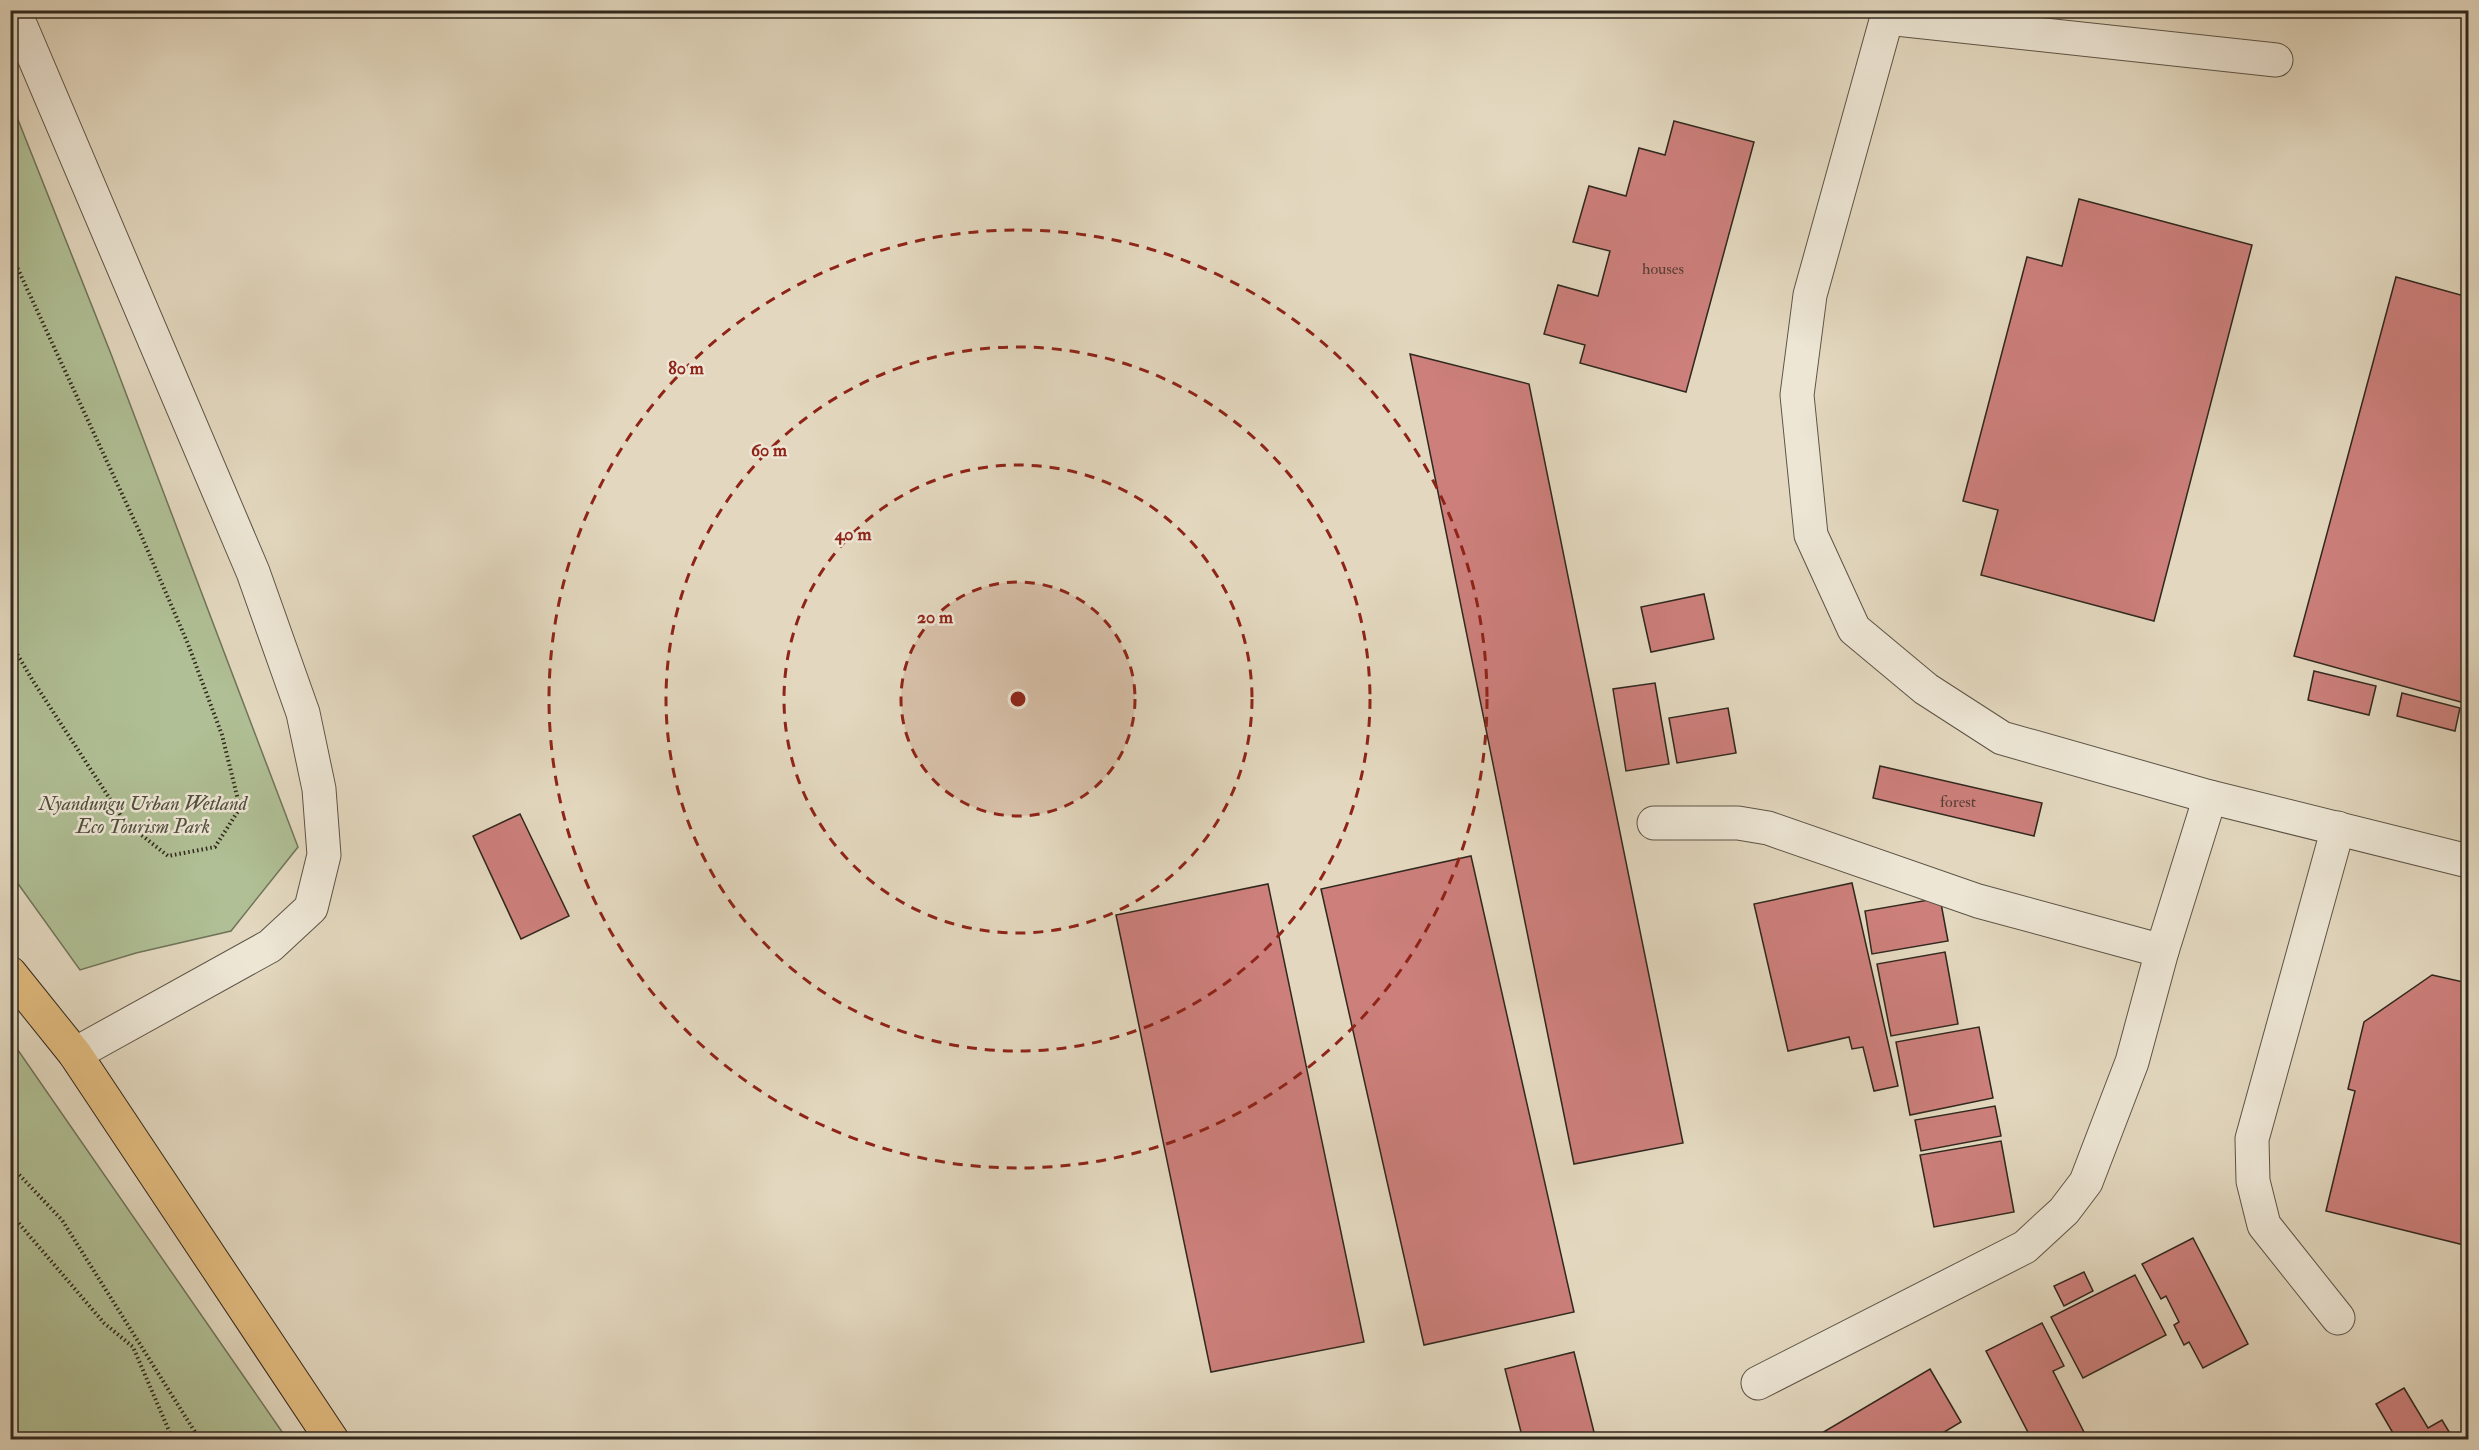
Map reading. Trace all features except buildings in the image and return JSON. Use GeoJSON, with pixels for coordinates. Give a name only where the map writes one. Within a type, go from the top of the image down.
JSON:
{"type":"FeatureCollection","features":[{"type":"Feature","properties":{"kind":"main road"},"geometry":{"type":"LineString","coordinates":[[10,973],[75,1054],[332,1440]]}},
{"type":"Feature","properties":{"kind":"street"},"geometry":{"type":"LineString","coordinates":[[14,10],[253,572],[303,713],[319,789],[324,855],[310,908],[270,946],[75,1054]]}},
{"type":"Feature","properties":{"kind":"street"},"geometry":{"type":"LineString","coordinates":[[2276,60],[1888,14],[1810,295],[1797,395],[1811,535],[1854,629],[1926,689],[2002,738],[2210,797],[2469,861]]}},
{"type":"Feature","properties":{"kind":"street"},"geometry":{"type":"LineString","coordinates":[[1758,1383],[2025,1247],[2064,1211],[2086,1182],[2132,1062],[2210,797]]}},
{"type":"Feature","properties":{"kind":"street"},"geometry":{"type":"LineString","coordinates":[[1654,824],[1738,823],[1768,828],[1978,901],[2163,951]]}},
{"type":"Feature","properties":{"kind":"street"},"geometry":{"type":"LineString","coordinates":[[2338,828],[2252,1139],[2253,1181],[2264,1226],[2338,1318]]}},
{"type":"Feature","properties":{"kind":"path"},"geometry":{"type":"LineString","coordinates":[[10,252],[141,535],[188,644],[222,735],[240,808],[215,847],[168,856],[125,822],[10,642]]}},
{"type":"Feature","properties":{"kind":"path"},"geometry":{"type":"LineString","coordinates":[[10,1165],[62,1220],[200,1440]]}},
{"type":"Feature","properties":{"kind":"path"},"geometry":{"type":"LineString","coordinates":[[10,1214],[104,1323],[133,1347],[173,1440]]}},
{"type":"Feature","properties":{"kind":"green space","name":"Nyandungu Urban Wetland Eco Tourism Park"},"geometry":{"type":"Polygon","coordinates":[[[11,102],[111,354],[298,847],[231,931],[136,953],[80,970],[11,874],[11,102]]]}},
{"type":"Feature","properties":{"kind":"green space"},"geometry":{"type":"Polygon","coordinates":[[[11,1040],[287,1439],[11,1439],[11,1040]]]}}]}
